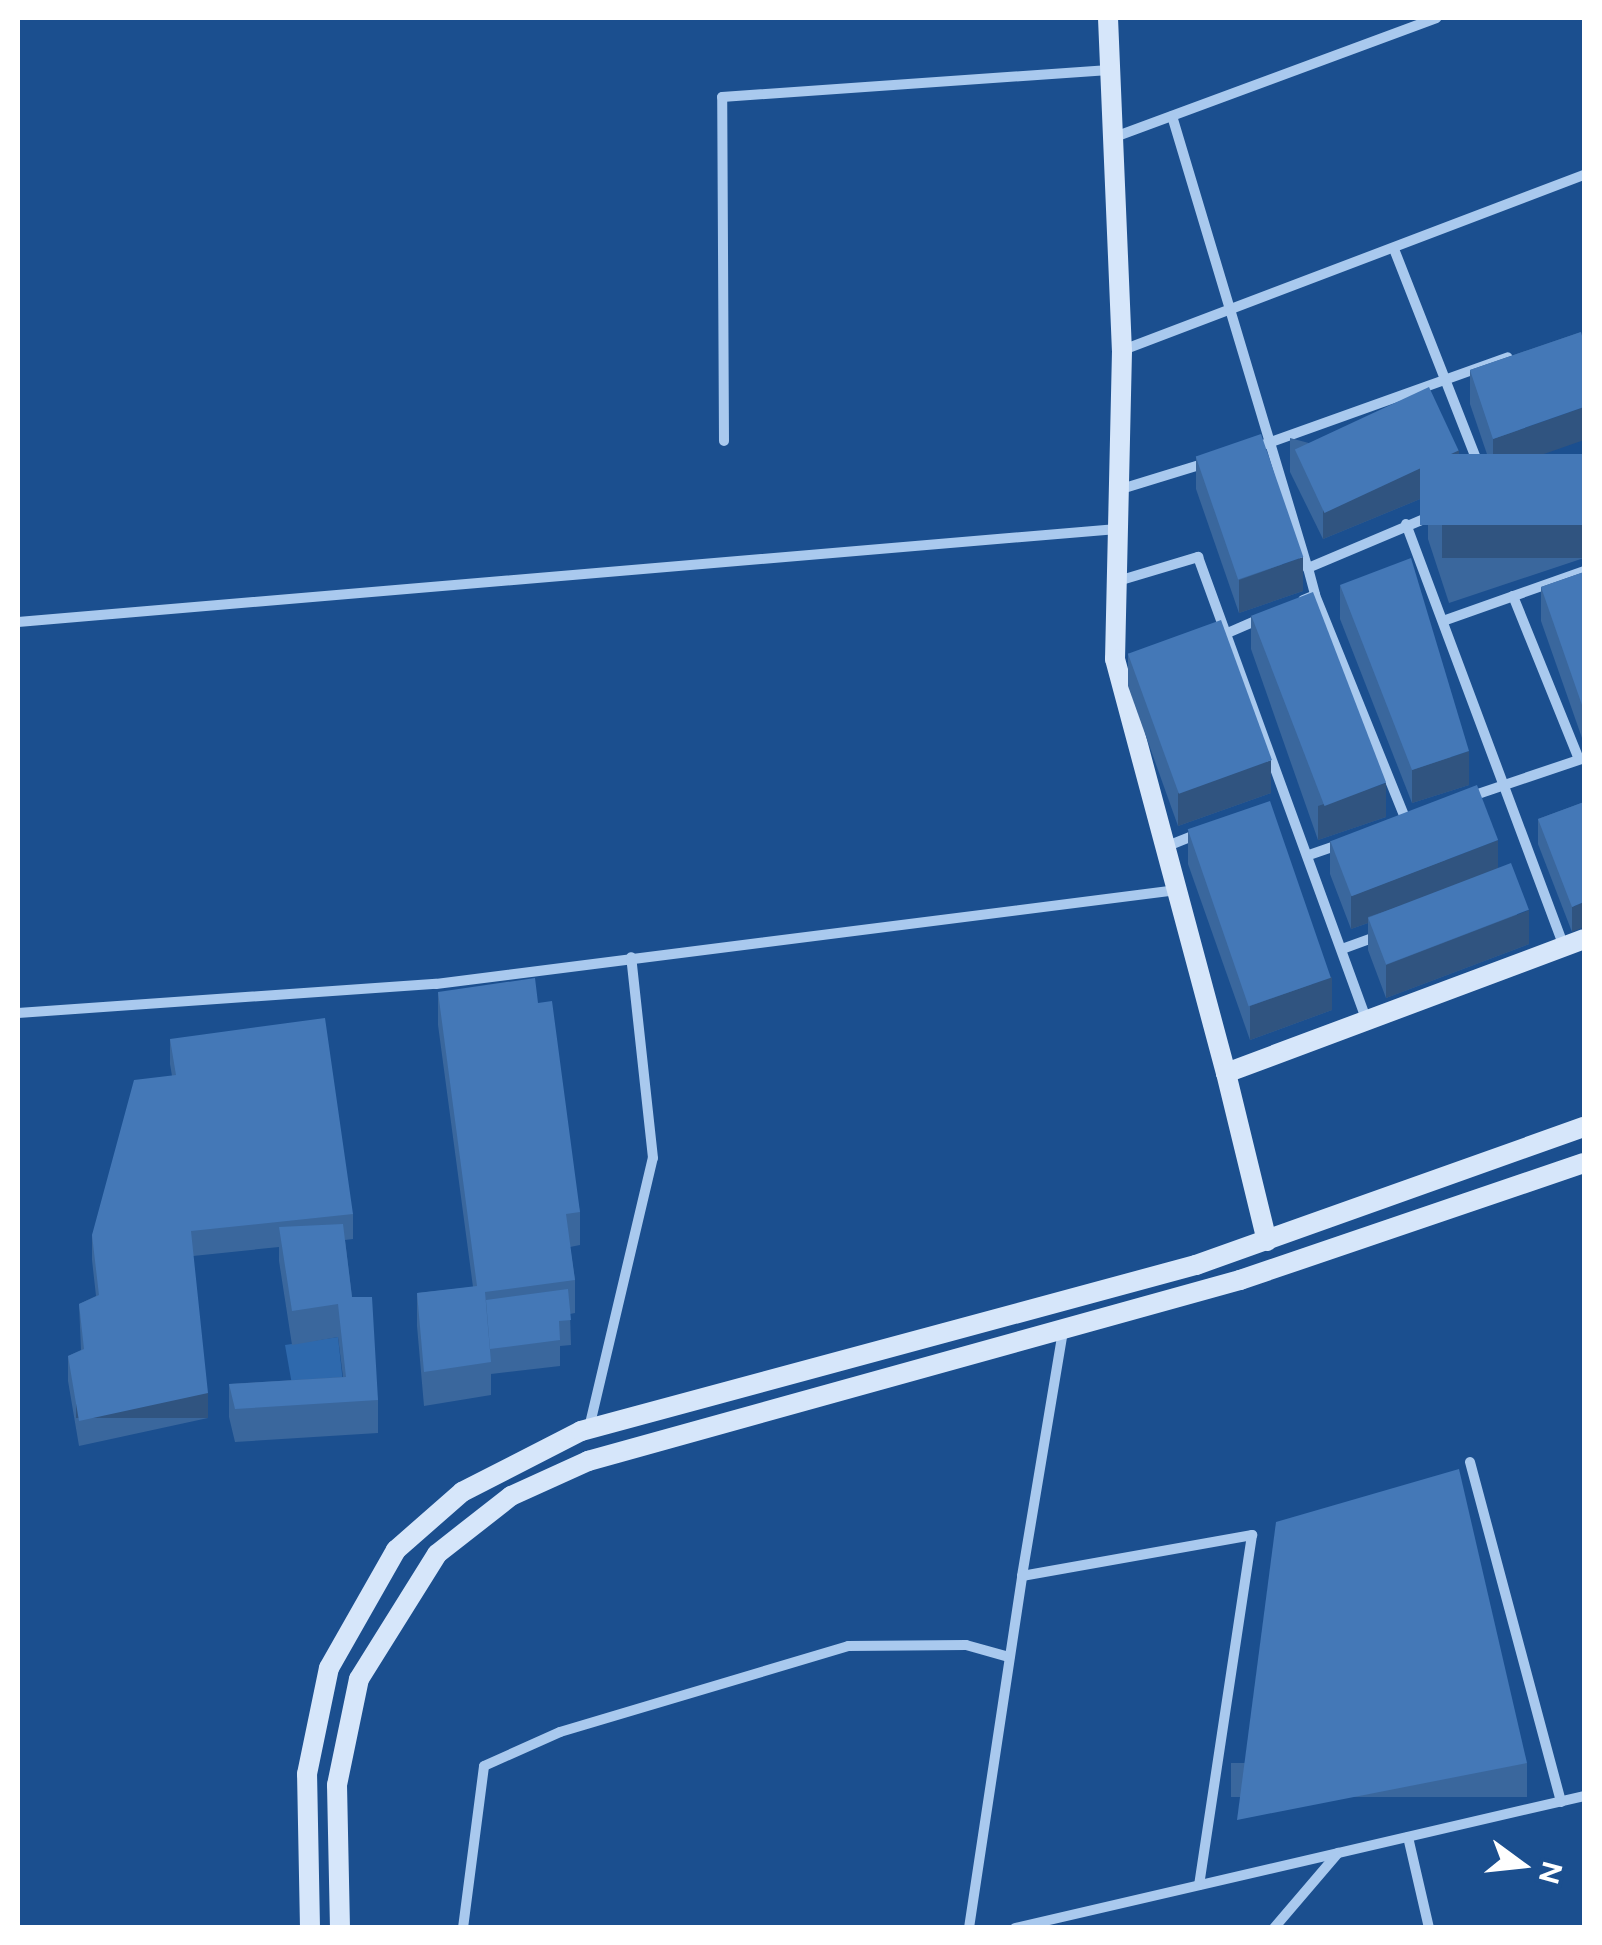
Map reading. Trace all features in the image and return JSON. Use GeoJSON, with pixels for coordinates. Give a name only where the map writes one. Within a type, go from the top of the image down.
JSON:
{"type":"FeatureCollection","features":[{"type":"Feature","properties":{"kind":"main road"},"geometry":{"type":"LineString","coordinates":[[1108,18],[1122,351],[1117,581],[1127,676],[1165,847],[1268,1242]]}},
{"type":"Feature","properties":{"kind":"main road"},"geometry":{"type":"LineString","coordinates":[[1226,1073],[1369,1025],[1574,942]]}},
{"type":"Feature","properties":{"kind":"main road"},"geometry":{"type":"LineString","coordinates":[[310,1928],[308,1756],[351,1620],[396,1550],[435,1513],[513,1461],[589,1429],[1268,1242],[1584,1127]]}},
{"type":"Feature","properties":{"kind":"main road"},"geometry":{"type":"LineString","coordinates":[[1498,1156],[1509,1188]]}},
{"type":"Feature","properties":{"kind":"main road"},"geometry":{"type":"LineString","coordinates":[[340,1928],[337,1785],[349,1707],[387,1623],[451,1538],[510,1496],[588,1461],[1063,1332],[1584,1163]]}},
{"type":"Feature","properties":{"kind":"street"},"geometry":{"type":"LineString","coordinates":[[1112,138],[1437,18]]}},
{"type":"Feature","properties":{"kind":"street"},"geometry":{"type":"LineString","coordinates":[[724,441],[722,97],[1109,70]]}},
{"type":"Feature","properties":{"kind":"street"},"geometry":{"type":"LineString","coordinates":[[1172,116],[1267,444],[1316,595],[1406,820]]}},
{"type":"Feature","properties":{"kind":"street"},"geometry":{"type":"LineString","coordinates":[[1122,351],[1584,176]]}},
{"type":"Feature","properties":{"kind":"street"},"geometry":{"type":"LineString","coordinates":[[1394,250],[1490,494]]}},
{"type":"Feature","properties":{"kind":"street"},"geometry":{"type":"LineString","coordinates":[[1248,450],[1532,349]]}},
{"type":"Feature","properties":{"kind":"street"},"geometry":{"type":"LineString","coordinates":[[1118,490],[1230,456]]}},
{"type":"Feature","properties":{"kind":"street"},"geometry":{"type":"LineString","coordinates":[[1473,500],[1506,488]]}},
{"type":"Feature","properties":{"kind":"street"},"geometry":{"type":"LineString","coordinates":[[1308,568],[1456,506]]}},
{"type":"Feature","properties":{"kind":"street"},"geometry":{"type":"LineString","coordinates":[[1406,524],[1536,874],[1574,942]]}},
{"type":"Feature","properties":{"kind":"street"},"geometry":{"type":"LineString","coordinates":[[18,622],[1118,529]]}},
{"type":"Feature","properties":{"kind":"street"},"geometry":{"type":"LineString","coordinates":[[1117,581],[1198,556],[1230,632],[1369,1025]]}},
{"type":"Feature","properties":{"kind":"street"},"geometry":{"type":"LineString","coordinates":[[1443,621],[1584,571]]}},
{"type":"Feature","properties":{"kind":"street"},"geometry":{"type":"LineString","coordinates":[[1198,646],[1316,595]]}},
{"type":"Feature","properties":{"kind":"street"},"geometry":{"type":"LineString","coordinates":[[1454,802],[1582,759],[1514,596]]}},
{"type":"Feature","properties":{"kind":"street"},"geometry":{"type":"LineString","coordinates":[[1271,804],[1289,796]]}},
{"type":"Feature","properties":{"kind":"street"},"geometry":{"type":"LineString","coordinates":[[1390,826],[1422,814]]}},
{"type":"Feature","properties":{"kind":"street"},"geometry":{"type":"LineString","coordinates":[[1165,847],[1218,825]]}},
{"type":"Feature","properties":{"kind":"street"},"geometry":{"type":"LineString","coordinates":[[1310,855],[1358,838]]}},
{"type":"Feature","properties":{"kind":"street"},"geometry":{"type":"LineString","coordinates":[[1518,881],[1536,874]]}},
{"type":"Feature","properties":{"kind":"street"},"geometry":{"type":"LineString","coordinates":[[18,1012],[436,984],[1178,890]]}},
{"type":"Feature","properties":{"kind":"street"},"geometry":{"type":"LineString","coordinates":[[1342,949],[1395,928]]}},
{"type":"Feature","properties":{"kind":"street"},"geometry":{"type":"LineString","coordinates":[[589,1429],[653,1158],[631,957]]}},
{"type":"Feature","properties":{"kind":"street"},"geometry":{"type":"LineString","coordinates":[[968,1928],[1063,1332]]}},
{"type":"Feature","properties":{"kind":"street"},"geometry":{"type":"LineString","coordinates":[[1470,1462],[1561,1802]]}},
{"type":"Feature","properties":{"kind":"street"},"geometry":{"type":"LineString","coordinates":[[1022,1576],[1252,1535],[1199,1885]]}},
{"type":"Feature","properties":{"kind":"street"},"geometry":{"type":"LineString","coordinates":[[464,1928],[484,1766],[560,1732],[848,1646],[966,1645],[1009,1657]]}},
{"type":"Feature","properties":{"kind":"street"},"geometry":{"type":"LineString","coordinates":[[1015,1928],[1584,1796]]}},
{"type":"Feature","properties":{"kind":"street"},"geometry":{"type":"LineString","coordinates":[[1408,1837],[1429,1928]]}},
{"type":"Feature","properties":{"kind":"street"},"geometry":{"type":"LineString","coordinates":[[1274,1928],[1338,1853]]}},
{"type":"Feature","properties":{"kind":"shaded area"},"geometry":{"type":"Polygon","coordinates":[[[338,1337],[346,1410],[297,1413],[285,1345],[338,1337]]]}},
{"type":"Feature","properties":{"kind":"building"},"geometry":{"type":"Polygon","coordinates":[[[1581,332],[1584,407],[1493,439],[1470,370],[1581,332]]]}},
{"type":"Feature","properties":{"kind":"building"},"geometry":{"type":"Polygon","coordinates":[[[1429,387],[1459,450],[1324,513],[1295,450],[1429,387]]]}},
{"type":"Feature","properties":{"kind":"building"},"geometry":{"type":"Polygon","coordinates":[[[1261,434],[1303,557],[1238,579],[1196,456],[1261,434]]]}},
{"type":"Feature","properties":{"kind":"building"},"geometry":{"type":"Polygon","coordinates":[[[1420,454],[1584,454],[1584,525],[1420,525],[1420,454]]]}},
{"type":"Feature","properties":{"kind":"building"},"geometry":{"type":"Polygon","coordinates":[[[1411,558],[1469,751],[1412,770],[1340,585],[1411,558]]]}},
{"type":"Feature","properties":{"kind":"building"},"geometry":{"type":"Polygon","coordinates":[[[1584,572],[1584,704],[1582,705],[1541,587],[1584,572]]]}},
{"type":"Feature","properties":{"kind":"building"},"geometry":{"type":"Polygon","coordinates":[[[1313,592],[1386,782],[1324,806],[1251,616],[1313,592]]]}},
{"type":"Feature","properties":{"kind":"building"},"geometry":{"type":"Polygon","coordinates":[[[1221,620],[1272,760],[1179,794],[1128,654],[1221,620]]]}},
{"type":"Feature","properties":{"kind":"building"},"geometry":{"type":"Polygon","coordinates":[[[1477,785],[1498,840],[1352,896],[1330,841],[1477,785]]]}},
{"type":"Feature","properties":{"kind":"building"},"geometry":{"type":"Polygon","coordinates":[[[1270,801],[1331,978],[1249,1006],[1188,829],[1270,801]]]}},
{"type":"Feature","properties":{"kind":"building"},"geometry":{"type":"Polygon","coordinates":[[[1584,802],[1584,902],[1572,907],[1538,819],[1584,802]]]}},
{"type":"Feature","properties":{"kind":"building"},"geometry":{"type":"Polygon","coordinates":[[[1511,863],[1529,910],[1386,965],[1368,918],[1511,863]]]}},
{"type":"Feature","properties":{"kind":"building"},"geometry":{"type":"Polygon","coordinates":[[[535,978],[538,1003],[552,1001],[580,1212],[566,1214],[575,1280],[485,1292],[491,1362],[424,1372],[417,1293],[477,1286],[438,992],[535,978]]]}},
{"type":"Feature","properties":{"kind":"building"},"geometry":{"type":"Polygon","coordinates":[[[325,1018],[353,1214],[191,1231],[208,1393],[79,1421],[68,1356],[84,1349],[79,1304],[99,1295],[92,1235],[134,1080],[176,1075],[170,1039],[325,1018]]]}},
{"type":"Feature","properties":{"kind":"building"},"geometry":{"type":"Polygon","coordinates":[[[343,1224],[352,1297],[372,1297],[378,1400],[235,1409],[229,1384],[346,1377],[338,1304],[292,1311],[279,1227],[343,1224]]]}},
{"type":"Feature","properties":{"kind":"building"},"geometry":{"type":"Polygon","coordinates":[[[568,1289],[571,1320],[559,1321],[560,1340],[490,1349],[486,1300],[568,1289]]]}},
{"type":"Feature","properties":{"kind":"building"},"geometry":{"type":"Polygon","coordinates":[[[1459,1469],[1527,1763],[1237,1820],[1276,1522],[1459,1469]]]}}]}
